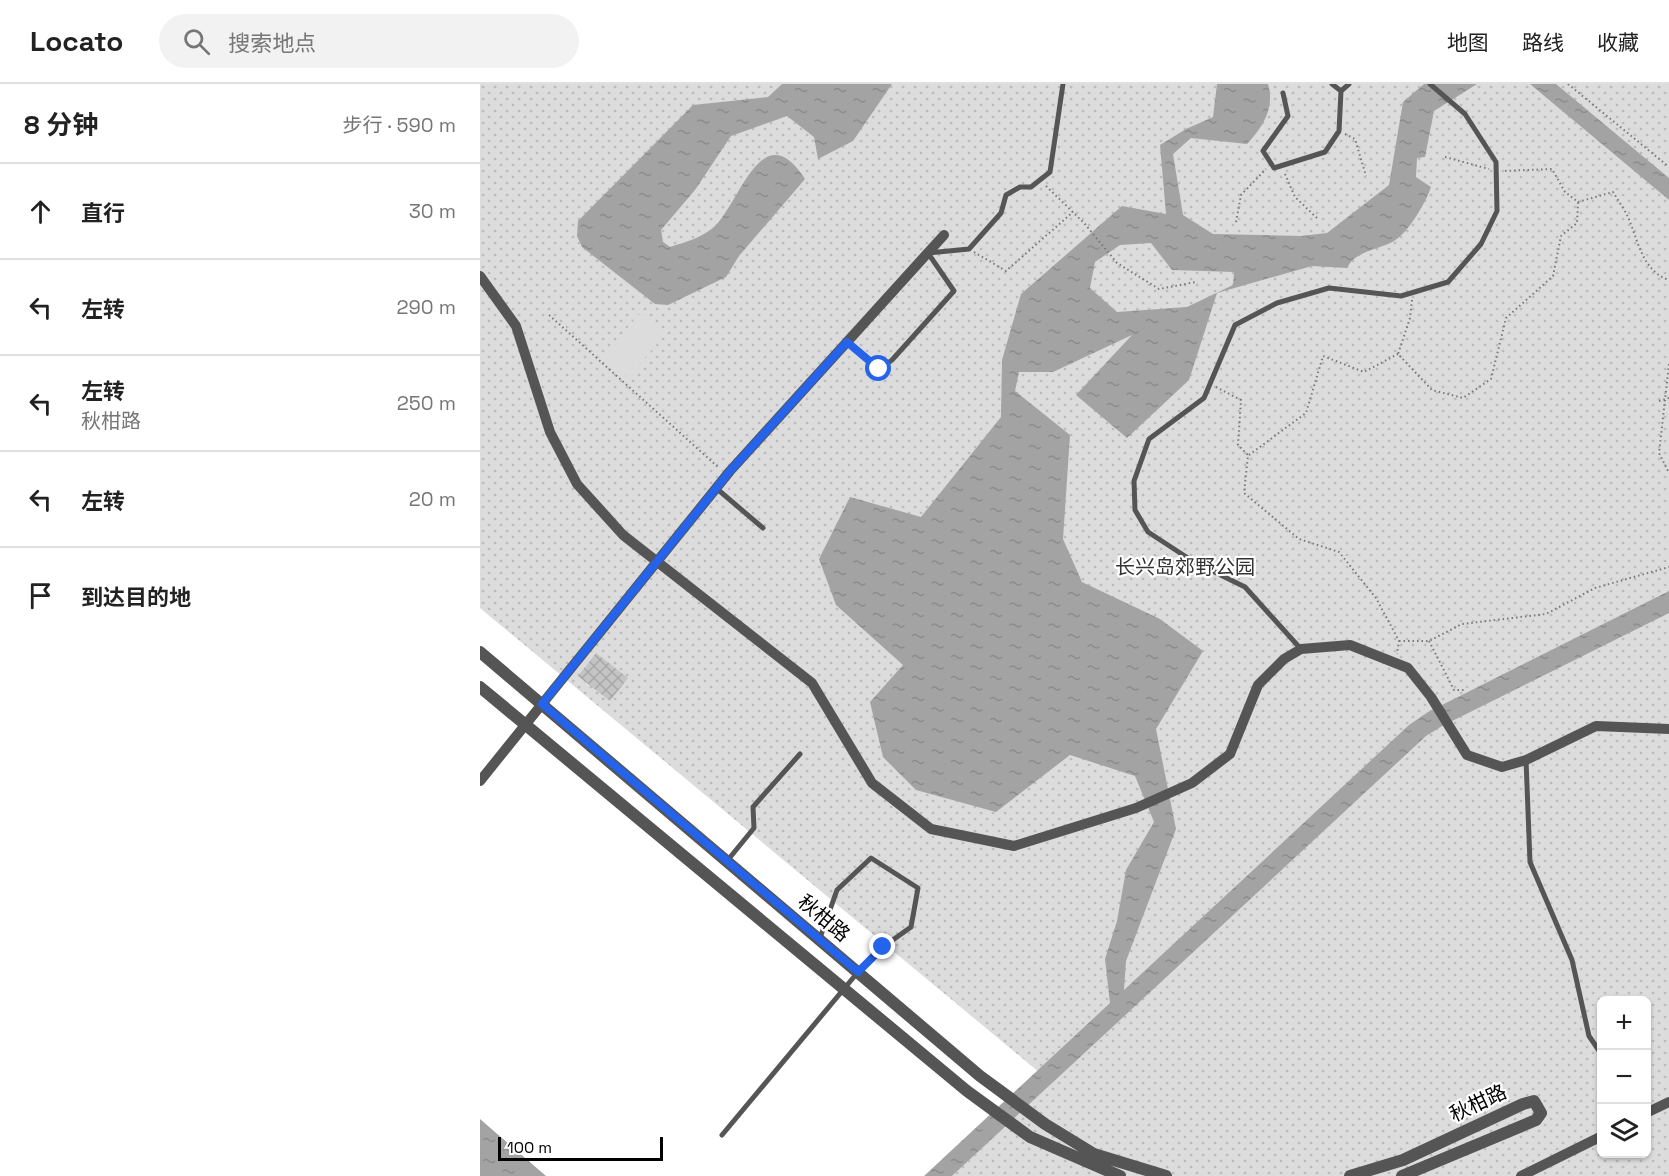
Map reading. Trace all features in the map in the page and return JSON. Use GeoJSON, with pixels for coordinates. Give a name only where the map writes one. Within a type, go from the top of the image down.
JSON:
{"type":"FeatureCollection","features":[{"type":"Feature","properties":{"kind":"street"},"geometry":{"type":"LineString","coordinates":[[480,781],[727,475],[944,235]]}},
{"type":"Feature","properties":{"kind":"street"},"geometry":{"type":"LineString","coordinates":[[480,276],[516,326],[550,432],[577,484],[623,535],[812,683],[872,783],[931,829],[1014,846],[1136,808],[1192,783],[1230,754],[1258,685],[1284,659],[1301,649],[1350,645],[1407,668],[1436,705],[1467,755],[1502,767],[1526,760],[1596,726],[1669,729]]}},
{"type":"Feature","properties":{"kind":"street","name":"秋柑路"},"geometry":{"type":"LineString","coordinates":[[480,652],[980,1076],[1045,1124],[1094,1154],[1166,1176]]}},
{"type":"Feature","properties":{"kind":"street"},"geometry":{"type":"LineString","coordinates":[[480,687],[968,1090],[1030,1137],[1120,1176]]}},
{"type":"Feature","properties":{"kind":"street","name":"秋柑路"},"geometry":{"type":"LineString","coordinates":[[1350,1176],[1403,1160],[1523,1104],[1534,1101],[1538,1105],[1540,1113],[1536,1120],[1402,1176]]}},
{"type":"Feature","properties":{"kind":"street"},"geometry":{"type":"LineString","coordinates":[[1651,1111],[1669,1102]]}},
{"type":"Feature","properties":{"kind":"street"},"geometry":{"type":"LineString","coordinates":[[1521,1176],[1597,1138]]}},
{"type":"Feature","properties":{"kind":"lane"},"geometry":{"type":"LineString","coordinates":[[847,342],[879,369],[892,360],[954,291],[928,253],[969,249],[1001,213],[1006,195],[1020,186],[1031,187],[1050,172],[1063,84]]}},
{"type":"Feature","properties":{"kind":"lane"},"geometry":{"type":"LineString","coordinates":[[1332,84],[1341,92]]}},
{"type":"Feature","properties":{"kind":"lane"},"geometry":{"type":"LineString","coordinates":[[1283,93],[1288,116],[1263,151],[1274,168],[1325,152],[1339,131],[1341,92],[1349,84]]}},
{"type":"Feature","properties":{"kind":"lane"},"geometry":{"type":"LineString","coordinates":[[1301,649],[1245,587],[1194,562],[1148,532],[1135,510],[1134,481],[1149,439],[1204,398],[1235,325],[1277,303],[1329,288],[1401,296],[1448,282],[1481,244],[1497,211],[1496,162],[1465,114],[1430,84]]}},
{"type":"Feature","properties":{"kind":"lane"},"geometry":{"type":"LineString","coordinates":[[716,488],[763,528]]}},
{"type":"Feature","properties":{"kind":"lane"},"geometry":{"type":"LineString","coordinates":[[727,861],[754,828],[753,807],[800,754]]}},
{"type":"Feature","properties":{"kind":"lane"},"geometry":{"type":"LineString","coordinates":[[1526,760],[1530,862],[1572,960],[1589,1036],[1599,1050]]}},
{"type":"Feature","properties":{"kind":"lane"},"geometry":{"type":"LineString","coordinates":[[722,1135],[843,988],[883,947],[911,927],[918,888],[871,858],[837,890],[819,939]]}},
{"type":"Feature","properties":{"kind":"path"},"geometry":{"type":"LineString","coordinates":[[1568,84],[1669,167]]}},
{"type":"Feature","properties":{"kind":"path"},"geometry":{"type":"LineString","coordinates":[[1339,131],[1355,139],[1366,176]]}},
{"type":"Feature","properties":{"kind":"path"},"geometry":{"type":"LineString","coordinates":[[1445,157],[1496,171],[1552,169],[1565,192],[1578,202]]}},
{"type":"Feature","properties":{"kind":"path"},"geometry":{"type":"LineString","coordinates":[[1236,222],[1241,195],[1271,164]]}},
{"type":"Feature","properties":{"kind":"path"},"geometry":{"type":"LineString","coordinates":[[1281,166],[1295,197],[1318,219]]}},
{"type":"Feature","properties":{"kind":"path"},"geometry":{"type":"LineString","coordinates":[[1040,180],[1073,212],[1117,263],[1159,289],[1196,282]]}},
{"type":"Feature","properties":{"kind":"path"},"geometry":{"type":"LineString","coordinates":[[1578,202],[1613,192],[1628,215],[1643,258],[1661,277],[1669,279]]}},
{"type":"Feature","properties":{"kind":"path"},"geometry":{"type":"LineString","coordinates":[[1398,354],[1432,390],[1442,393],[1462,398],[1491,379],[1506,318],[1553,276],[1561,236],[1577,223],[1578,202]]}},
{"type":"Feature","properties":{"kind":"path"},"geometry":{"type":"LineString","coordinates":[[969,249],[1006,271],[1073,212]]}},
{"type":"Feature","properties":{"kind":"path"},"geometry":{"type":"LineString","coordinates":[[1396,664],[1399,641],[1376,598],[1339,552],[1299,539],[1244,493],[1248,455],[1306,413],[1323,356],[1364,372],[1398,354],[1410,318],[1412,293]]}},
{"type":"Feature","properties":{"kind":"path"},"geometry":{"type":"LineString","coordinates":[[549,315],[727,475]]}},
{"type":"Feature","properties":{"kind":"path"},"geometry":{"type":"LineString","coordinates":[[1669,364],[1668,398],[1659,453],[1669,473]]}},
{"type":"Feature","properties":{"kind":"path"},"geometry":{"type":"LineString","coordinates":[[1210,384],[1241,400],[1238,445],[1248,455]]}},
{"type":"Feature","properties":{"kind":"path"},"geometry":{"type":"LineString","coordinates":[[1659,401],[1668,398]]}},
{"type":"Feature","properties":{"kind":"path"},"geometry":{"type":"LineString","coordinates":[[1399,641],[1429,641],[1462,624],[1546,614],[1595,588],[1669,567]]}},
{"type":"Feature","properties":{"kind":"path"},"geometry":{"type":"LineString","coordinates":[[1429,641],[1454,690],[1466,690]]}},
{"type":"Feature","properties":{"kind":"green space","name":"长兴岛郊野公园"},"geometry":{"type":"Polygon","coordinates":[[[480,84],[1669,84],[1669,1176],[952,1176],[1052,1083],[480,608],[480,84]]]}},
{"type":"Feature","properties":{"kind":"green space"},"geometry":{"type":"Polygon","coordinates":[[[639,314],[664,336],[628,377],[604,356],[639,314]]]}},
{"type":"Feature","properties":{"kind":"water"},"geometry":{"type":"Polygon","coordinates":[[[782,84],[892,84],[853,141],[818,159],[814,137],[787,116],[731,136],[695,190],[661,230],[663,242],[670,247],[700,236],[716,225],[754,168],[765,158],[777,155],[790,161],[805,179],[739,256],[726,277],[668,305],[655,304],[582,247],[577,236],[578,221],[693,105],[768,97],[782,84]]]}},
{"type":"Feature","properties":{"kind":"water"},"geometry":{"type":"Polygon","coordinates":[[[1217,84],[1268,84],[1269,109],[1263,124],[1247,144],[1191,138],[1173,154],[1183,215],[1213,234],[1301,236],[1327,233],[1389,185],[1403,102],[1424,84],[1477,84],[1434,111],[1425,157],[1417,158],[1416,177],[1431,187],[1416,216],[1400,237],[1361,254],[1347,268],[1312,266],[1217,293],[1189,380],[1127,438],[1076,395],[1132,335],[1053,372],[1019,372],[1015,391],[1070,435],[1063,539],[1082,582],[1160,619],[1203,651],[1156,729],[1176,829],[1126,961],[1124,990],[1409,725],[1428,712],[1669,591],[1669,613],[1426,736],[952,1176],[924,1176],[1110,1003],[1105,959],[1117,921],[1126,870],[1154,822],[1135,776],[1070,755],[996,812],[916,790],[883,757],[870,702],[903,665],[836,605],[819,559],[850,497],[921,517],[1001,417],[1002,360],[1021,294],[1122,206],[1166,214],[1160,145],[1186,129],[1213,117],[1217,84]],[[1151,243],[1120,245],[1095,262],[1090,288],[1117,312],[1187,307],[1233,285],[1234,272],[1172,270],[1151,243]]]}},
{"type":"Feature","properties":{"kind":"water"},"geometry":{"type":"Polygon","coordinates":[[[1530,84],[1556,84],[1669,178],[1669,200],[1530,84]]]}},
{"type":"Feature","properties":{"kind":"water"},"geometry":{"type":"Polygon","coordinates":[[[480,1119],[546,1176],[480,1176],[480,1119]]]}},
{"type":"Feature","properties":{"kind":"building"},"geometry":{"type":"Polygon","coordinates":[[[596,653],[628,678],[610,701],[578,676],[596,653]]]}},
{"type":"Feature","properties":{"kind":"route"},"geometry":{"type":"LineString","coordinates":[[879,369],[847,342],[730,471],[542,704],[858,972],[883,947]]}}]}
